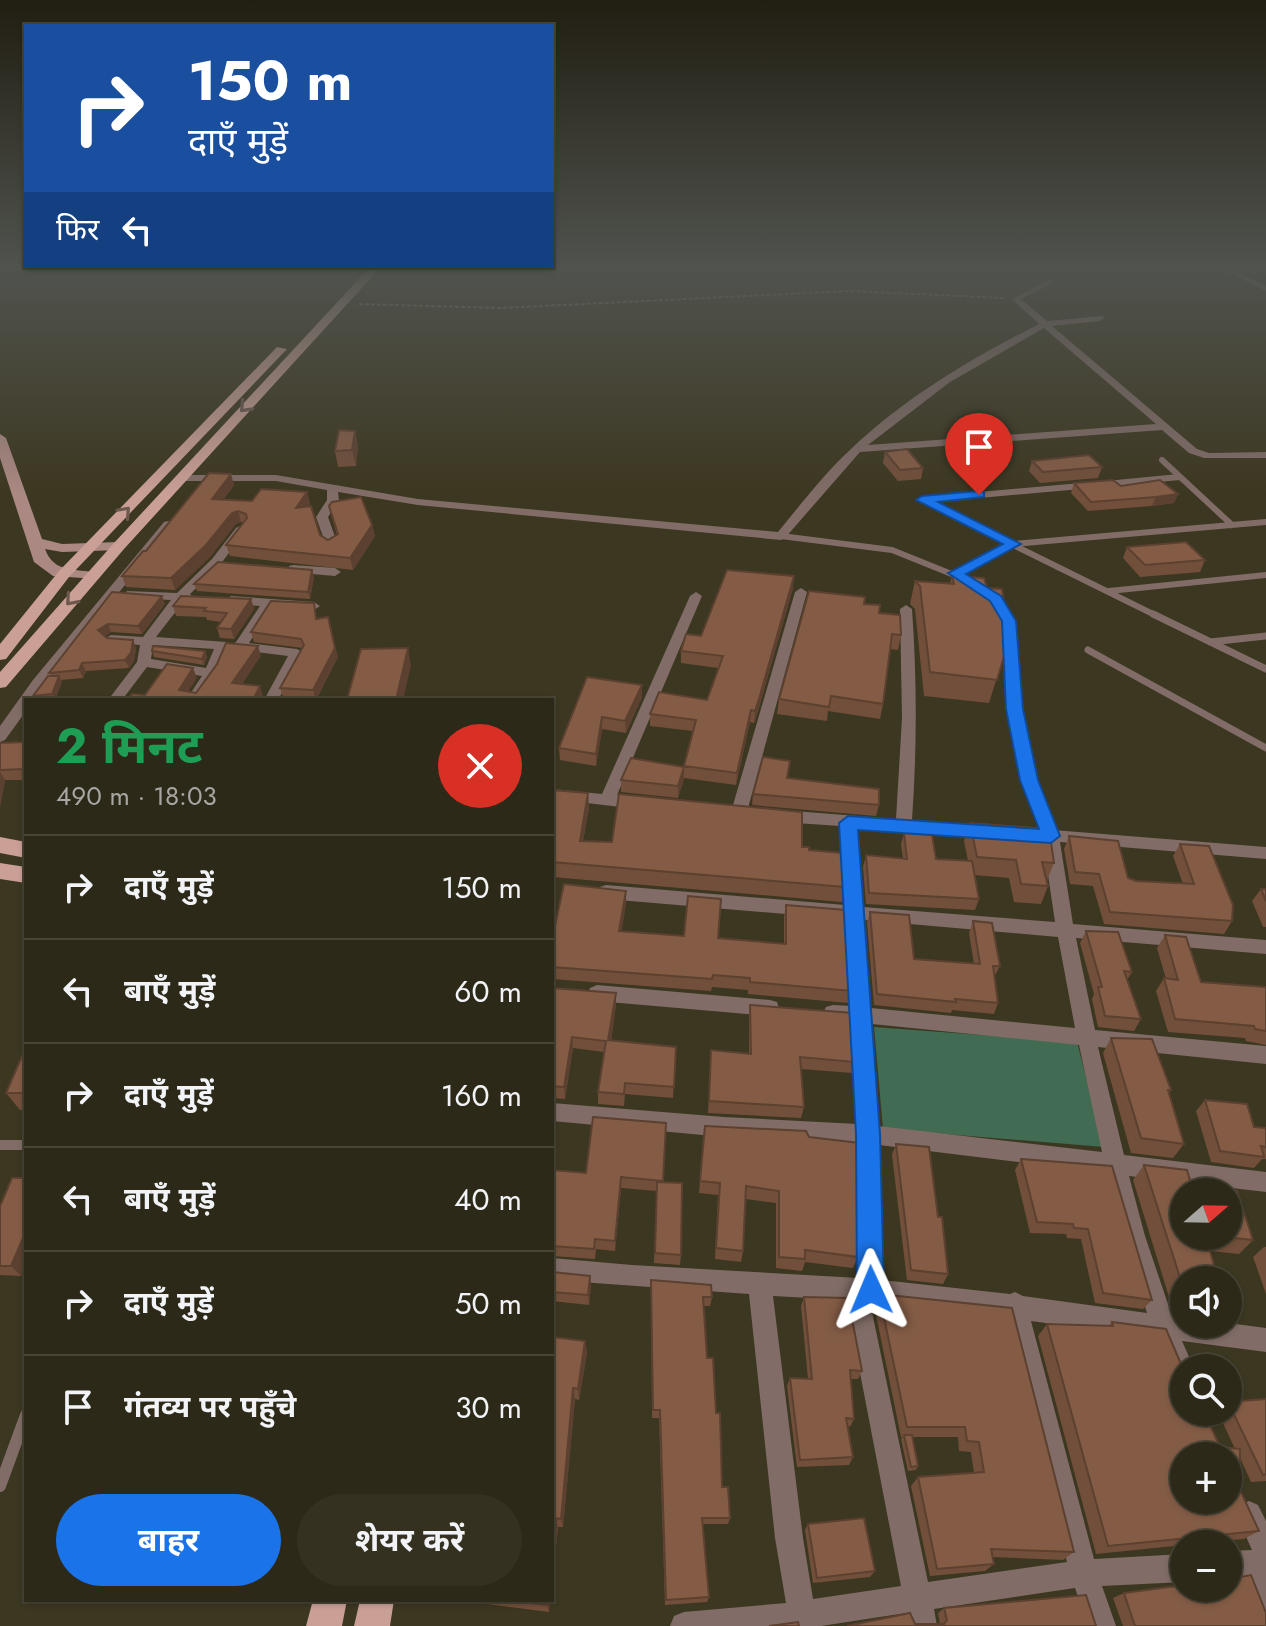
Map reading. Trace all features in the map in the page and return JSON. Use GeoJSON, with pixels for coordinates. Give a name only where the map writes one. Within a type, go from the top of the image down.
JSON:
{"type":"FeatureCollection","features":[{"type":"Feature","properties":{"kind":"main road"},"geometry":{"type":"LineString","coordinates":[[0,655],[64,574],[286,344]]}},
{"type":"Feature","properties":{"kind":"main road"},"geometry":{"type":"LineString","coordinates":[[0,683],[92,576],[304,344]]}},
{"type":"Feature","properties":{"kind":"main road"},"geometry":{"type":"LineString","coordinates":[[0,438],[42,562],[51,570],[64,574],[92,576]]}},
{"type":"Feature","properties":{"kind":"main road"},"geometry":{"type":"LineString","coordinates":[[37,543],[62,548],[119,546]]}},
{"type":"Feature","properties":{"kind":"main road"},"geometry":{"type":"LineString","coordinates":[[0,845],[24,850]]}},
{"type":"Feature","properties":{"kind":"main road"},"geometry":{"type":"LineString","coordinates":[[0,871],[24,875]]}},
{"type":"Feature","properties":{"kind":"main road"},"geometry":{"type":"LineString","coordinates":[[324,1626],[330,1602]]}},
{"type":"Feature","properties":{"kind":"main road"},"geometry":{"type":"LineString","coordinates":[[372,1626],[377,1602]]}},
{"type":"Feature","properties":{"kind":"street"},"geometry":{"type":"LineString","coordinates":[[180,478],[276,478],[418,502],[781,536],[857,449],[958,371],[1008,344]]}},
{"type":"Feature","properties":{"kind":"street"},"geometry":{"type":"LineString","coordinates":[[1067,344],[1161,427],[1193,451],[1208,456],[1266,455]]}},
{"type":"Feature","properties":{"kind":"street"},"geometry":{"type":"LineString","coordinates":[[857,449],[1161,427]]}},
{"type":"Feature","properties":{"kind":"street"},"geometry":{"type":"LineString","coordinates":[[198,489],[208,478]]}},
{"type":"Feature","properties":{"kind":"street"},"geometry":{"type":"LineString","coordinates":[[332,487],[333,500],[322,517],[332,545]]}},
{"type":"Feature","properties":{"kind":"street"},"geometry":{"type":"LineString","coordinates":[[30,698],[109,593],[179,512]]}},
{"type":"Feature","properties":{"kind":"street"},"geometry":{"type":"LineString","coordinates":[[117,698],[144,662],[147,640],[195,597],[242,528]]}},
{"type":"Feature","properties":{"kind":"street"},"geometry":{"type":"LineString","coordinates":[[216,562],[230,563]]}},
{"type":"Feature","properties":{"kind":"street"},"geometry":{"type":"LineString","coordinates":[[275,567],[335,572]]}},
{"type":"Feature","properties":{"kind":"street"},"geometry":{"type":"LineString","coordinates":[[801,592],[747,813],[1266,853]]}},
{"type":"Feature","properties":{"kind":"street"},"geometry":{"type":"LineString","coordinates":[[109,593],[314,606]]}},
{"type":"Feature","properties":{"kind":"street"},"geometry":{"type":"LineString","coordinates":[[607,800],[696,596]]}},
{"type":"Feature","properties":{"kind":"street"},"geometry":{"type":"LineString","coordinates":[[240,647],[268,603]]}},
{"type":"Feature","properties":{"kind":"street"},"geometry":{"type":"LineString","coordinates":[[904,826],[910,691],[906,609]]}},
{"type":"Feature","properties":{"kind":"street"},"geometry":{"type":"LineString","coordinates":[[111,639],[297,653],[272,698]]}},
{"type":"Feature","properties":{"kind":"street"},"geometry":{"type":"LineString","coordinates":[[194,698],[211,673],[222,645]]}},
{"type":"Feature","properties":{"kind":"street"},"geometry":{"type":"LineString","coordinates":[[144,662],[211,673]]}},
{"type":"Feature","properties":{"kind":"street"},"geometry":{"type":"LineString","coordinates":[[4,743],[24,708]]}},
{"type":"Feature","properties":{"kind":"street"},"geometry":{"type":"LineString","coordinates":[[554,794],[651,804]]}},
{"type":"Feature","properties":{"kind":"street"},"geometry":{"type":"LineString","coordinates":[[848,823],[868,1134],[864,1290],[923,1626]]}},
{"type":"Feature","properties":{"kind":"street"},"geometry":{"type":"LineString","coordinates":[[1051,836],[1062,928],[1114,1163],[1163,1328],[1175,1354]]}},
{"type":"Feature","properties":{"kind":"street"},"geometry":{"type":"LineString","coordinates":[[586,890],[1266,947]]}},
{"type":"Feature","properties":{"kind":"street"},"geometry":{"type":"LineString","coordinates":[[582,992],[783,1009]]}},
{"type":"Feature","properties":{"kind":"street"},"geometry":{"type":"LineString","coordinates":[[815,1011],[1266,1055]]}},
{"type":"Feature","properties":{"kind":"street"},"geometry":{"type":"LineString","coordinates":[[554,1112],[724,1127],[868,1134],[1266,1182]]}},
{"type":"Feature","properties":{"kind":"street"},"geometry":{"type":"LineString","coordinates":[[554,1269],[629,1279],[864,1290],[1015,1304],[1163,1328],[1266,1340]]}},
{"type":"Feature","properties":{"kind":"street"},"geometry":{"type":"LineString","coordinates":[[760,1285],[789,1538],[802,1620]]}},
{"type":"Feature","properties":{"kind":"street"},"geometry":{"type":"LineString","coordinates":[[1015,1304],[1084,1573],[1102,1626]]}},
{"type":"Feature","properties":{"kind":"street"},"geometry":{"type":"LineString","coordinates":[[1242,1498],[1266,1551]]}},
{"type":"Feature","properties":{"kind":"street"},"geometry":{"type":"LineString","coordinates":[[1242,1564],[1266,1563]]}},
{"type":"Feature","properties":{"kind":"street"},"geometry":{"type":"LineString","coordinates":[[684,1626],[802,1620],[916,1598],[1084,1573],[1170,1569]]}},
{"type":"Feature","properties":{"kind":"street"},"geometry":{"type":"LineString","coordinates":[[1266,1571],[1256,1585],[1266,1609]]}},
{"type":"Feature","properties":{"kind":"lane"},"geometry":{"type":"LineString","coordinates":[[1162,460],[1232,525]]}},
{"type":"Feature","properties":{"kind":"lane"},"geometry":{"type":"LineString","coordinates":[[1104,484],[1179,477]]}},
{"type":"Feature","properties":{"kind":"lane"},"geometry":{"type":"LineString","coordinates":[[1089,485],[922,500],[1266,669]]}},
{"type":"Feature","properties":{"kind":"lane"},"geometry":{"type":"LineString","coordinates":[[955,573],[1014,544],[1266,522]]}},
{"type":"Feature","properties":{"kind":"lane"},"geometry":{"type":"LineString","coordinates":[[781,536],[892,550],[955,573],[974,584]]}},
{"type":"Feature","properties":{"kind":"lane"},"geometry":{"type":"LineString","coordinates":[[1108,591],[1266,575]]}},
{"type":"Feature","properties":{"kind":"lane"},"geometry":{"type":"LineString","coordinates":[[996,599],[1009,621],[1015,709],[1029,780],[1051,836]]}},
{"type":"Feature","properties":{"kind":"lane"},"geometry":{"type":"LineString","coordinates":[[1210,642],[1266,636]]}},
{"type":"Feature","properties":{"kind":"lane"},"geometry":{"type":"LineString","coordinates":[[1088,650],[1266,748]]}},
{"type":"Feature","properties":{"kind":"lane"},"geometry":{"type":"LineString","coordinates":[[1257,744],[1266,737]]}},
{"type":"Feature","properties":{"kind":"lane"},"geometry":{"type":"LineString","coordinates":[[0,1145],[24,1145]]}},
{"type":"Feature","properties":{"kind":"lane"},"geometry":{"type":"LineString","coordinates":[[0,1486],[24,1420]]}},
{"type":"Feature","properties":{"kind":"green space"},"geometry":{"type":"Polygon","coordinates":[[[874,1027],[1077,1042],[1104,1147],[883,1129],[874,1027]]]}},
{"type":"Feature","properties":{"kind":"building"},"geometry":{"type":"Polygon","coordinates":[[[339,430],[355,431],[352,450],[335,451],[339,430]]]}},
{"type":"Feature","properties":{"kind":"building"},"geometry":{"type":"Polygon","coordinates":[[[907,449],[923,468],[900,470],[885,452],[907,449]]]}},
{"type":"Feature","properties":{"kind":"building"},"geometry":{"type":"Polygon","coordinates":[[[1089,455],[1102,467],[1043,472],[1032,461],[1089,455]]]}},
{"type":"Feature","properties":{"kind":"building"},"geometry":{"type":"Polygon","coordinates":[[[209,473],[231,474],[212,499],[252,501],[261,489],[307,492],[296,508],[311,506],[320,535],[328,540],[338,534],[329,506],[332,502],[361,497],[372,525],[350,558],[226,545],[247,518],[246,514],[238,511],[232,513],[206,545],[171,578],[122,576],[209,473]]]}},
{"type":"Feature","properties":{"kind":"building"},"geometry":{"type":"Polygon","coordinates":[[[1113,480],[1121,486],[1160,480],[1178,494],[1091,502],[1074,483],[1113,480]]]}},
{"type":"Feature","properties":{"kind":"building"},"geometry":{"type":"Polygon","coordinates":[[[1186,542],[1205,560],[1145,565],[1127,547],[1186,542]]]}},
{"type":"Feature","properties":{"kind":"building"},"geometry":{"type":"Polygon","coordinates":[[[218,562],[312,570],[308,592],[194,584],[218,562]]]}},
{"type":"Feature","properties":{"kind":"building"},"geometry":{"type":"Polygon","coordinates":[[[727,570],[794,576],[759,699],[755,711],[751,710],[737,773],[684,766],[696,720],[650,714],[659,692],[707,700],[723,656],[681,651],[686,634],[701,636],[727,570]]]}},
{"type":"Feature","properties":{"kind":"building"},"geometry":{"type":"Polygon","coordinates":[[[952,576],[984,578],[987,588],[1002,589],[1009,639],[997,680],[930,672],[920,586],[915,581],[954,584],[952,576]]]}},
{"type":"Feature","properties":{"kind":"building"},"geometry":{"type":"Polygon","coordinates":[[[809,591],[865,597],[864,604],[880,605],[879,613],[900,615],[901,635],[892,634],[883,704],[831,696],[829,707],[779,699],[809,591]]]}},
{"type":"Feature","properties":{"kind":"building"},"geometry":{"type":"Polygon","coordinates":[[[112,592],[162,596],[138,626],[108,624],[98,630],[107,638],[133,640],[131,653],[125,660],[82,663],[79,670],[49,673],[112,592]]]}},
{"type":"Feature","properties":{"kind":"building"},"geometry":{"type":"Polygon","coordinates":[[[181,596],[251,599],[231,629],[217,628],[227,613],[173,606],[181,596]]]}},
{"type":"Feature","properties":{"kind":"building"},"geometry":{"type":"Polygon","coordinates":[[[271,601],[314,603],[316,619],[328,617],[335,648],[313,690],[280,688],[304,645],[301,639],[251,632],[271,601]]]}},
{"type":"Feature","properties":{"kind":"building"},"geometry":{"type":"Polygon","coordinates":[[[226,643],[258,646],[232,683],[260,686],[254,698],[129,698],[132,694],[145,695],[167,664],[193,668],[179,690],[196,693],[217,664],[226,643]]]}},
{"type":"Feature","properties":{"kind":"building"},"geometry":{"type":"Polygon","coordinates":[[[153,646],[205,651],[202,659],[152,651],[153,646]]]}},
{"type":"Feature","properties":{"kind":"building"},"geometry":{"type":"Polygon","coordinates":[[[408,648],[396,698],[348,698],[361,649],[408,648]]]}},
{"type":"Feature","properties":{"kind":"building"},"geometry":{"type":"Polygon","coordinates":[[[48,676],[59,676],[52,694],[33,696],[48,676]]]}},
{"type":"Feature","properties":{"kind":"building"},"geometry":{"type":"Polygon","coordinates":[[[587,677],[642,685],[625,721],[602,717],[596,754],[559,748],[587,677]]]}},
{"type":"Feature","properties":{"kind":"building"},"geometry":{"type":"Polygon","coordinates":[[[24,742],[24,769],[0,770],[0,743],[24,742]]]}},
{"type":"Feature","properties":{"kind":"building"},"geometry":{"type":"Polygon","coordinates":[[[763,757],[790,761],[787,778],[879,789],[879,805],[753,794],[763,757]]]}},
{"type":"Feature","properties":{"kind":"building"},"geometry":{"type":"Polygon","coordinates":[[[631,758],[684,767],[678,786],[621,780],[631,758]]]}},
{"type":"Feature","properties":{"kind":"building"},"geometry":{"type":"Polygon","coordinates":[[[554,790],[588,793],[580,841],[612,842],[619,794],[802,812],[802,847],[843,853],[845,887],[554,862],[554,790]]]}},
{"type":"Feature","properties":{"kind":"building"},"geometry":{"type":"Polygon","coordinates":[[[970,823],[1049,829],[1054,863],[1042,862],[1048,886],[1021,884],[1016,860],[977,857],[970,823]]]}},
{"type":"Feature","properties":{"kind":"building"},"geometry":{"type":"Polygon","coordinates":[[[904,833],[932,835],[936,859],[972,861],[979,899],[869,893],[866,855],[907,859],[904,833]]]}},
{"type":"Feature","properties":{"kind":"building"},"geometry":{"type":"Polygon","coordinates":[[[1069,836],[1118,841],[1128,878],[1136,881],[1194,884],[1180,844],[1209,846],[1233,905],[1232,921],[1110,912],[1099,874],[1075,872],[1069,836]]]}},
{"type":"Feature","properties":{"kind":"building"},"geometry":{"type":"Polygon","coordinates":[[[564,884],[626,891],[619,931],[684,936],[688,896],[721,899],[718,938],[786,944],[786,905],[846,910],[852,991],[750,982],[750,978],[713,975],[712,979],[554,967],[555,926],[564,884]]]}},
{"type":"Feature","properties":{"kind":"building"},"geometry":{"type":"Polygon","coordinates":[[[870,912],[909,915],[914,959],[980,964],[973,921],[992,923],[1000,966],[993,966],[998,1003],[877,994],[870,912]]]}},
{"type":"Feature","properties":{"kind":"building"},"geometry":{"type":"Polygon","coordinates":[[[1086,931],[1118,932],[1132,972],[1124,971],[1141,1019],[1105,1016],[1098,987],[1102,987],[1086,931]]]}},
{"type":"Feature","properties":{"kind":"building"},"geometry":{"type":"Polygon","coordinates":[[[1165,935],[1186,937],[1201,982],[1266,987],[1266,1031],[1254,1026],[1175,1019],[1164,978],[1178,980],[1165,935]]]}},
{"type":"Feature","properties":{"kind":"building"},"geometry":{"type":"Polygon","coordinates":[[[554,988],[616,993],[608,1040],[676,1047],[674,1087],[625,1083],[624,1094],[598,1092],[606,1041],[572,1037],[564,1087],[554,1086],[554,988]]]}},
{"type":"Feature","properties":{"kind":"building"},"geometry":{"type":"Polygon","coordinates":[[[750,1005],[853,1013],[855,1062],[800,1057],[804,1107],[709,1101],[711,1050],[751,1054],[750,1005]]]}},
{"type":"Feature","properties":{"kind":"building"},"geometry":{"type":"Polygon","coordinates":[[[1111,1038],[1152,1039],[1171,1090],[1168,1090],[1184,1144],[1141,1138],[1111,1038]]]}},
{"type":"Feature","properties":{"kind":"building"},"geometry":{"type":"Polygon","coordinates":[[[24,1052],[24,1093],[6,1093],[24,1052]]]}},
{"type":"Feature","properties":{"kind":"building"},"geometry":{"type":"Polygon","coordinates":[[[1205,1100],[1247,1104],[1254,1127],[1266,1128],[1266,1147],[1261,1146],[1264,1157],[1220,1151],[1205,1100]]]}},
{"type":"Feature","properties":{"kind":"building"},"geometry":{"type":"Polygon","coordinates":[[[593,1117],[666,1123],[663,1181],[621,1177],[615,1241],[595,1239],[594,1249],[554,1246],[554,1170],[586,1173],[593,1117]]]}},
{"type":"Feature","properties":{"kind":"building"},"geometry":{"type":"Polygon","coordinates":[[[705,1126],[806,1131],[809,1137],[859,1143],[858,1257],[805,1250],[805,1259],[779,1257],[779,1191],[746,1186],[743,1251],[716,1248],[720,1183],[700,1181],[705,1126]]]}},
{"type":"Feature","properties":{"kind":"building"},"geometry":{"type":"Polygon","coordinates":[[[896,1144],[929,1147],[938,1217],[942,1217],[948,1274],[911,1270],[896,1144]]]}},
{"type":"Feature","properties":{"kind":"building"},"geometry":{"type":"Polygon","coordinates":[[[1021,1159],[1112,1166],[1152,1300],[1103,1293],[1088,1229],[1074,1228],[1073,1224],[1037,1222],[1021,1159]]]}},
{"type":"Feature","properties":{"kind":"building"},"geometry":{"type":"Polygon","coordinates":[[[1144,1165],[1187,1170],[1189,1178],[1170,1178],[1170,1246],[1144,1165]]]}},
{"type":"Feature","properties":{"kind":"building"},"geometry":{"type":"Polygon","coordinates":[[[12,1178],[24,1178],[24,1236],[11,1266],[0,1266],[0,1206],[12,1178]]]}},
{"type":"Feature","properties":{"kind":"building"},"geometry":{"type":"Polygon","coordinates":[[[657,1182],[682,1183],[681,1255],[655,1253],[657,1182]]]}},
{"type":"Feature","properties":{"kind":"building"},"geometry":{"type":"Polygon","coordinates":[[[1242,1206],[1253,1240],[1242,1239],[1242,1206]]]}},
{"type":"Feature","properties":{"kind":"building"},"geometry":{"type":"Polygon","coordinates":[[[1171,1250],[1210,1250],[1214,1266],[1176,1266],[1171,1250]]]}},
{"type":"Feature","properties":{"kind":"building"},"geometry":{"type":"Polygon","coordinates":[[[554,1272],[590,1276],[588,1295],[554,1292],[554,1272]]]}},
{"type":"Feature","properties":{"kind":"building"},"geometry":{"type":"Polygon","coordinates":[[[651,1280],[711,1285],[712,1297],[703,1297],[707,1358],[713,1358],[716,1413],[720,1413],[722,1487],[728,1487],[730,1518],[702,1518],[709,1597],[666,1600],[660,1410],[653,1410],[651,1280]]]}},
{"type":"Feature","properties":{"kind":"building"},"geometry":{"type":"Polygon","coordinates":[[[879,1294],[1012,1308],[1074,1552],[991,1549],[994,1564],[937,1569],[918,1477],[984,1472],[979,1442],[967,1441],[965,1427],[907,1427],[879,1294]]]}},
{"type":"Feature","properties":{"kind":"building"},"geometry":{"type":"Polygon","coordinates":[[[804,1297],[848,1298],[862,1371],[850,1370],[854,1419],[846,1418],[853,1457],[800,1460],[790,1378],[812,1379],[804,1297]]]}},
{"type":"Feature","properties":{"kind":"building"},"geometry":{"type":"Polygon","coordinates":[[[1112,1322],[1166,1329],[1177,1354],[1170,1354],[1170,1426],[1210,1426],[1218,1442],[1170,1442],[1170,1514],[1242,1514],[1242,1494],[1259,1531],[1170,1530],[1170,1540],[1108,1546],[1047,1324],[1113,1326],[1112,1322]]]}},
{"type":"Feature","properties":{"kind":"building"},"geometry":{"type":"Polygon","coordinates":[[[554,1337],[585,1341],[578,1389],[573,1388],[561,1519],[556,1518],[554,1538],[554,1337]]]}},
{"type":"Feature","properties":{"kind":"building"},"geometry":{"type":"Polygon","coordinates":[[[1266,1399],[1266,1474],[1263,1475],[1240,1426],[1242,1426],[1242,1401],[1266,1399]]]}},
{"type":"Feature","properties":{"kind":"building"},"geometry":{"type":"Polygon","coordinates":[[[904,1435],[912,1435],[918,1466],[911,1467],[904,1435]]]}},
{"type":"Feature","properties":{"kind":"building"},"geometry":{"type":"Polygon","coordinates":[[[864,1518],[875,1571],[817,1578],[808,1524],[864,1518]]]}},
{"type":"Feature","properties":{"kind":"building"},"geometry":{"type":"Polygon","coordinates":[[[1251,1575],[1266,1613],[1266,1626],[1135,1626],[1124,1593],[1170,1587],[1170,1602],[1242,1602],[1242,1577],[1251,1575]]]}},
{"type":"Feature","properties":{"kind":"building"},"geometry":{"type":"Polygon","coordinates":[[[1086,1595],[1096,1626],[847,1626],[910,1613],[915,1624],[944,1624],[947,1620],[944,1608],[1086,1595]]]}},
{"type":"Feature","properties":{"kind":"building"},"geometry":{"type":"Polygon","coordinates":[[[798,1622],[799,1626],[769,1626],[798,1622]]]}},
{"type":"Feature","properties":{"kind":"route"},"geometry":{"type":"LineString","coordinates":[[871,1290],[868,1134],[848,823],[1051,836],[1029,780],[1015,709],[1009,621],[996,599],[955,573],[1014,544],[922,500],[979,495]]}}]}
